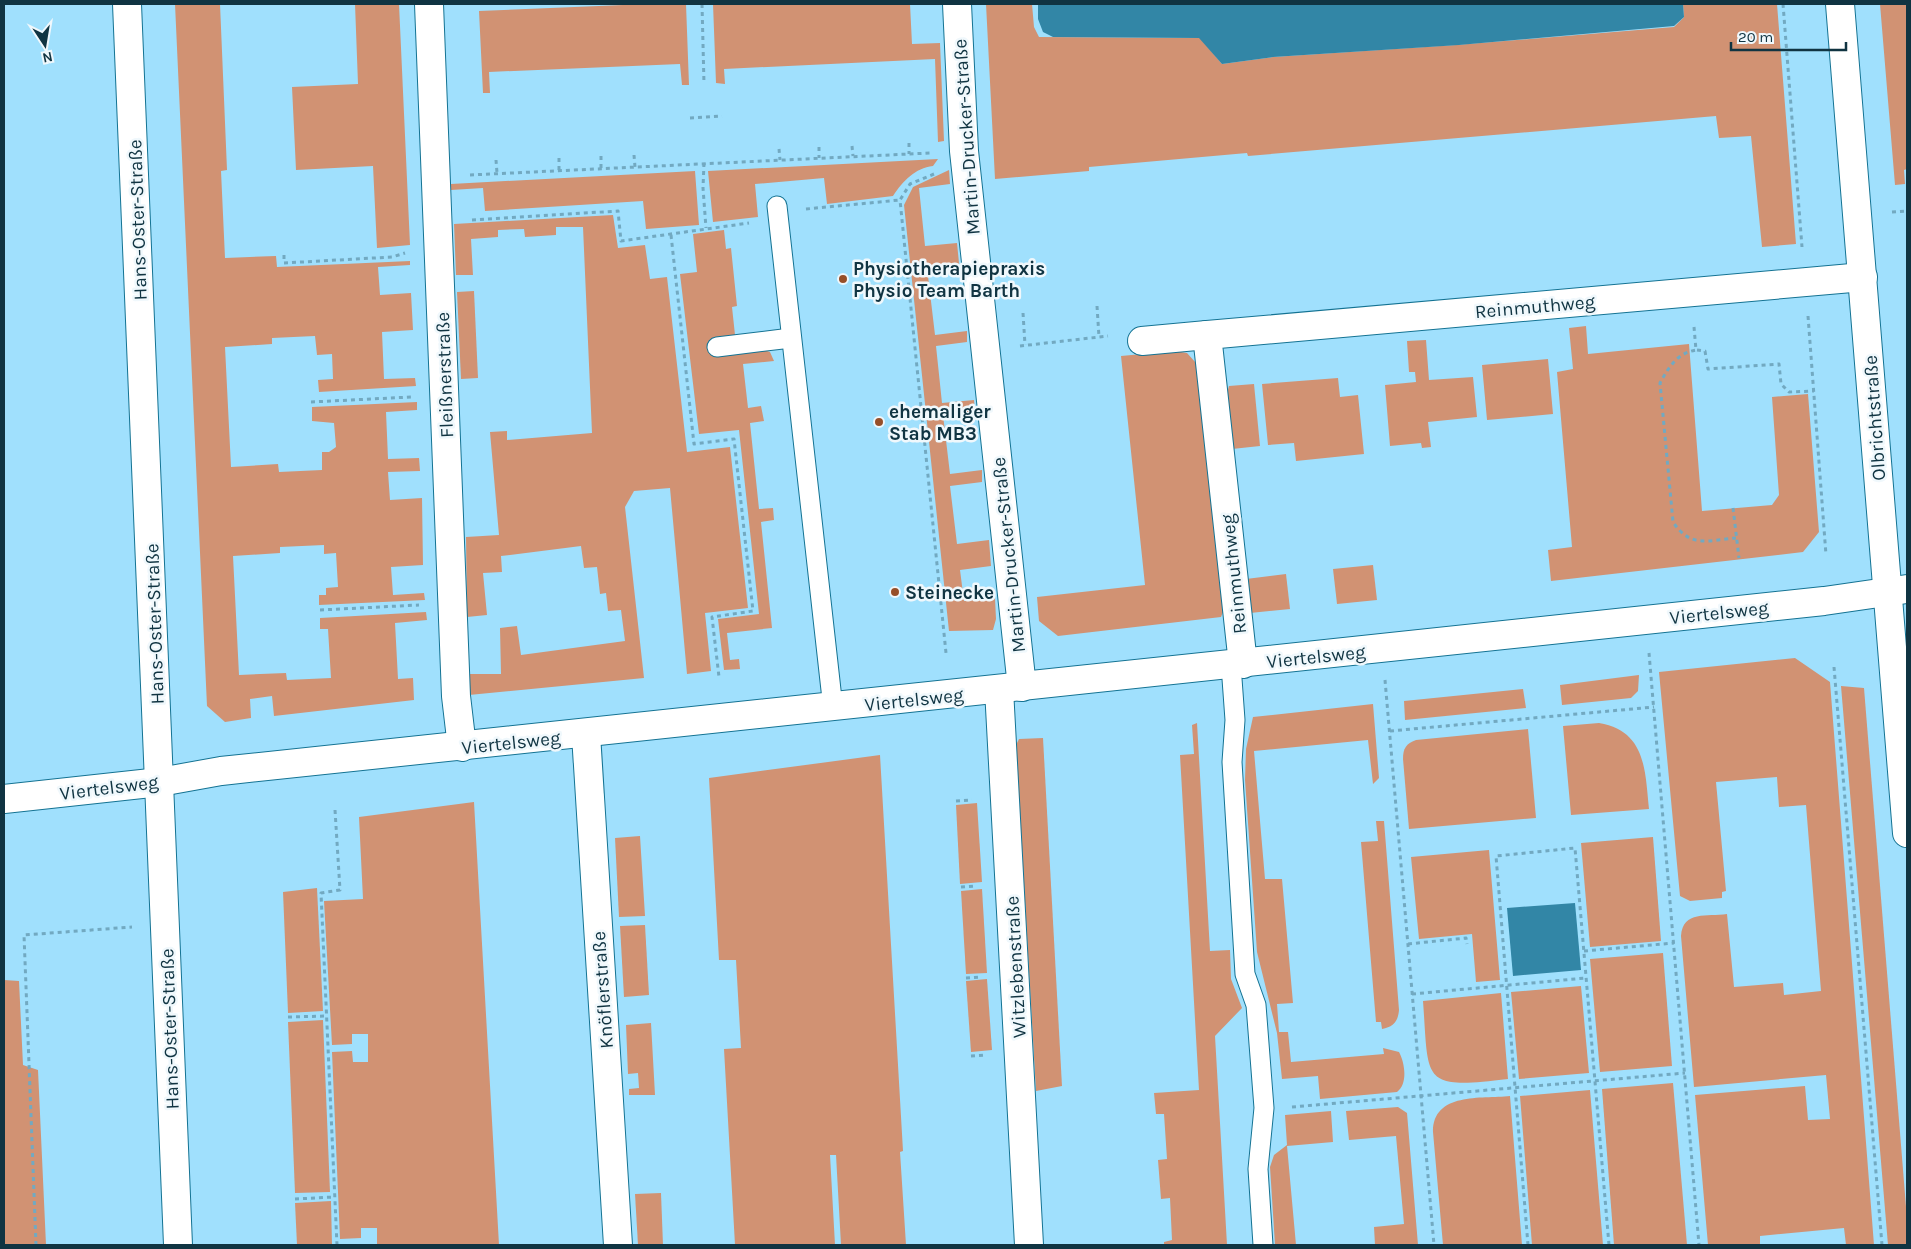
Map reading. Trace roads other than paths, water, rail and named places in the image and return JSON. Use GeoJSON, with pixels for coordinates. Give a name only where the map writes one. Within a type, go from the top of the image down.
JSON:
{"type":"FeatureCollection","features":[{"type":"Feature","properties":{"kind":"street","name":"Hans-Oster-Straße"},"geometry":{"type":"LineString","coordinates":[[127,4],[178,1245]]}},
{"type":"Feature","properties":{"kind":"street","name":"Fleißnerstraße"},"geometry":{"type":"LineString","coordinates":[[429,4],[456,696],[462,746]]}},
{"type":"Feature","properties":{"kind":"street","name":"Martin-Drucker-Straße"},"geometry":{"type":"LineString","coordinates":[[957,4],[964,151],[985,350],[1011,688]]}},
{"type":"Feature","properties":{"kind":"street","name":"Olbrichtstraße"},"geometry":{"type":"LineString","coordinates":[[1840,4],[1863,276],[1897,591],[1907,833]]}},
{"type":"Feature","properties":{"kind":"street","name":"Reinmuthweg"},"geometry":{"type":"LineString","coordinates":[[1142,341],[1863,276]]}},
{"type":"Feature","properties":{"kind":"street","name":"Reinmuthweg"},"geometry":{"type":"LineString","coordinates":[[1207,335],[1237,665]]}},
{"type":"Feature","properties":{"kind":"street","name":"Viertelsweg"},"geometry":{"type":"LineString","coordinates":[[4,799],[160,782],[221,772],[1237,665],[1897,591]]}},
{"type":"Feature","properties":{"kind":"street","name":"Witzlebenstraße"},"geometry":{"type":"LineString","coordinates":[[1011,688],[1029,1245]]}},
{"type":"Feature","properties":{"kind":"street","name":"Knöflerstraße"},"geometry":{"type":"LineString","coordinates":[[586,734],[618,1245]]}},
{"type":"Feature","properties":{"kind":"lane"},"geometry":{"type":"LineString","coordinates":[[777,213],[833,708]]}},
{"type":"Feature","properties":{"kind":"lane"},"geometry":{"type":"LineString","coordinates":[[717,347],[791,338]]}},
{"type":"Feature","properties":{"kind":"lane"},"geometry":{"type":"LineString","coordinates":[[1237,665],[1236,720],[1232,762],[1245,974],[1256,1005],[1264,1108],[1258,1169],[1263,1245]]}},
{"type":"Feature","properties":{"kind":"water"},"geometry":{"type":"Polygon","coordinates":[[[1038,4],[1683,4],[1684,17],[1674,26],[1459,45],[1273,57],[1222,64],[1199,38],[1053,37],[1043,32],[1038,19],[1038,4]]]}},
{"type":"Feature","properties":{"kind":"water"},"geometry":{"type":"Polygon","coordinates":[[[1575,903],[1581,970],[1513,976],[1507,908],[1575,903]]]}},
{"type":"Feature","properties":{"kind":"place","name":"Physiotherapiepraxis Physio Team Barth"},"geometry":{"type":"Point","coordinates":[843,279]}},
{"type":"Feature","properties":{"kind":"place","name":"ehemaliger Stab MB3"},"geometry":{"type":"Point","coordinates":[879,422]}},
{"type":"Feature","properties":{"kind":"place","name":"Steinecke"},"geometry":{"type":"Point","coordinates":[895,592]}}]}
